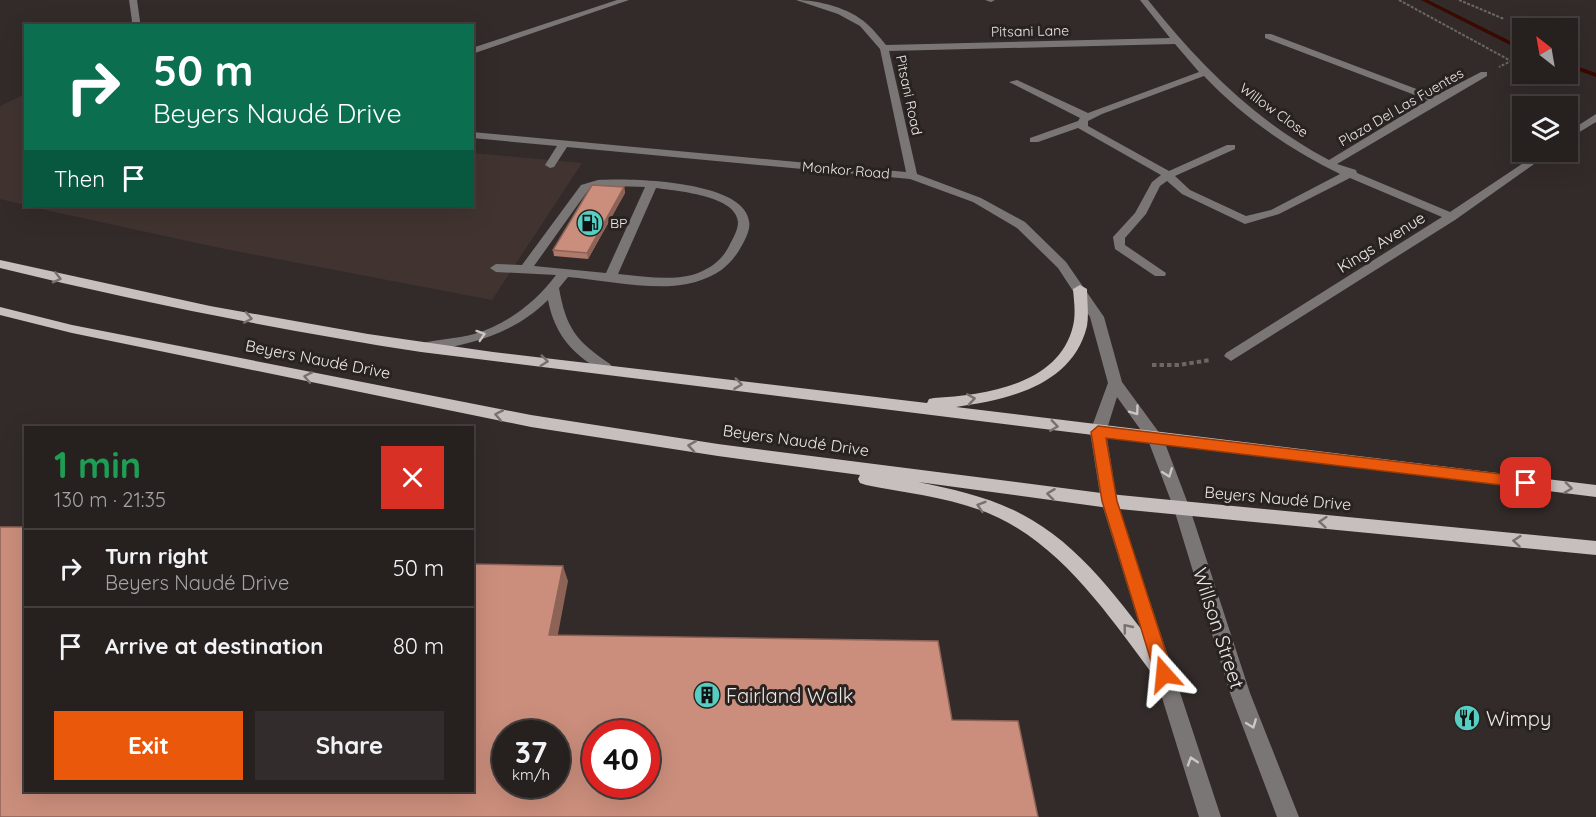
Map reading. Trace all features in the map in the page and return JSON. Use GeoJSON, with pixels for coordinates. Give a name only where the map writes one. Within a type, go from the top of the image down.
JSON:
{"type":"FeatureCollection","features":[{"type":"Feature","properties":{"kind":"main road","name":"Beyers Naudé Drive"},"geometry":{"type":"LineString","coordinates":[[0,264],[109,291],[424,348],[604,367],[1098,432],[1596,491]]}},
{"type":"Feature","properties":{"kind":"main road"},"geometry":{"type":"LineString","coordinates":[[892,404],[947,403],[982,398],[1032,383],[1049,373],[1065,360],[1080,327],[1080,289]]}},
{"type":"Feature","properties":{"kind":"main road","name":"Beyers Naudé Drive"},"geometry":{"type":"LineString","coordinates":[[0,311],[72,329],[531,421],[718,450],[1109,501],[1596,548]]}},
{"type":"Feature","properties":{"kind":"main road"},"geometry":{"type":"LineString","coordinates":[[718,450],[939,493],[1004,513],[1038,532],[1068,558],[1164,674]]}},
{"type":"Feature","properties":{"kind":"street"},"geometry":{"type":"LineString","coordinates":[[136,0],[137,24]]}},
{"type":"Feature","properties":{"kind":"street"},"geometry":{"type":"LineString","coordinates":[[474,50],[625,0]]}},
{"type":"Feature","properties":{"kind":"street","name":"Pitsani Road"},"geometry":{"type":"LineString","coordinates":[[800,0],[841,12],[863,24],[884,48],[912,176]]}},
{"type":"Feature","properties":{"kind":"street","name":"Willow Close"},"geometry":{"type":"LineString","coordinates":[[1144,0],[1204,74],[1271,130],[1331,163],[1451,217]]}},
{"type":"Feature","properties":{"kind":"street"},"geometry":{"type":"LineString","coordinates":[[1268,36],[1436,99]]}},
{"type":"Feature","properties":{"kind":"street","name":"Pitsani Lane"},"geometry":{"type":"LineString","coordinates":[[884,48],[1176,41]]}},
{"type":"Feature","properties":{"kind":"street"},"geometry":{"type":"LineString","coordinates":[[1034,140],[1204,74]]}},
{"type":"Feature","properties":{"kind":"street","name":"Plaza Del Las Fuentes"},"geometry":{"type":"LineString","coordinates":[[1331,163],[1436,99],[1484,74]]}},
{"type":"Feature","properties":{"kind":"street"},"geometry":{"type":"LineString","coordinates":[[1014,82],[1084,120]]}},
{"type":"Feature","properties":{"kind":"street"},"geometry":{"type":"LineString","coordinates":[[1579,128],[1596,117]]}},
{"type":"Feature","properties":{"kind":"street"},"geometry":{"type":"LineString","coordinates":[[1084,120],[1086,130],[1168,176],[1186,192],[1245,220],[1275,212],[1352,172]]}},
{"type":"Feature","properties":{"kind":"street"},"geometry":{"type":"LineString","coordinates":[[1579,128],[1596,134]]}},
{"type":"Feature","properties":{"kind":"street","name":"Monkor Road"},"geometry":{"type":"LineString","coordinates":[[474,135],[912,176],[977,201],[1021,225],[1062,265],[1097,317],[1115,383],[1155,438]]}},
{"type":"Feature","properties":{"kind":"street"},"geometry":{"type":"LineString","coordinates":[[549,165],[564,144]]}},
{"type":"Feature","properties":{"kind":"street"},"geometry":{"type":"LineString","coordinates":[[1160,273],[1125,251],[1118,241],[1125,229],[1140,214],[1152,188],[1168,176],[1231,147]]}},
{"type":"Feature","properties":{"kind":"street","name":"Kings Avenue"},"geometry":{"type":"LineString","coordinates":[[1231,356],[1451,217],[1531,162]]}},
{"type":"Feature","properties":{"kind":"street"},"geometry":{"type":"LineString","coordinates":[[496,268],[526,268],[610,278],[673,282],[704,275],[722,266],[736,246],[744,224],[742,215],[728,202],[683,188],[607,182],[585,187],[526,268]]}},
{"type":"Feature","properties":{"kind":"street"},"geometry":{"type":"LineString","coordinates":[[610,278],[652,185]]}},
{"type":"Feature","properties":{"kind":"street"},"geometry":{"type":"LineString","coordinates":[[424,348],[480,336],[506,325],[553,288],[564,273]]}},
{"type":"Feature","properties":{"kind":"street"},"geometry":{"type":"LineString","coordinates":[[553,288],[558,316],[566,334],[578,350],[604,367]]}},
{"type":"Feature","properties":{"kind":"street"},"geometry":{"type":"LineString","coordinates":[[1115,383],[1098,432],[1109,501],[1210,817]]}},
{"type":"Feature","properties":{"kind":"street","name":"Willson Street"},"geometry":{"type":"LineString","coordinates":[[1155,438],[1182,509],[1240,693],[1288,817]]}},
{"type":"Feature","properties":{"kind":"path"},"geometry":{"type":"LineString","coordinates":[[1399,0],[1511,61],[1484,74]]}},
{"type":"Feature","properties":{"kind":"path"},"geometry":{"type":"LineString","coordinates":[[1459,0],[1504,19]]}},
{"type":"Feature","properties":{"kind":"path"},"geometry":{"type":"LineString","coordinates":[[1152,365],[1179,365],[1231,356]]}},
{"type":"Feature","properties":{"kind":"shaded area"},"geometry":{"type":"Polygon","coordinates":[[[24,94],[24,205],[0,199],[0,106],[24,94]]]}},
{"type":"Feature","properties":{"kind":"shaded area"},"geometry":{"type":"Polygon","coordinates":[[[474,153],[582,163],[492,300],[220,248],[32,207],[474,207],[474,153]]]}},
{"type":"Feature","properties":{"kind":"building"},"geometry":{"type":"Polygon","coordinates":[[[592,185],[624,187],[587,253],[553,250],[592,185]]]}},
{"type":"Feature","properties":{"kind":"building","name":"Fairland Walk"},"geometry":{"type":"Polygon","coordinates":[[[0,527],[24,527],[24,792],[474,792],[474,564],[563,566],[549,635],[938,641],[952,720],[1018,721],[1038,817],[0,817],[0,527]]]}},
{"type":"Feature","properties":{"kind":"waterway"},"geometry":{"type":"LineString","coordinates":[[1424,0],[1512,44]]}},
{"type":"Feature","properties":{"kind":"waterway"},"geometry":{"type":"LineString","coordinates":[[1578,69],[1596,75]]}},
{"type":"Feature","properties":{"kind":"place","name":"BP"},"geometry":{"type":"Point","coordinates":[590,223]}},
{"type":"Feature","properties":{"kind":"place","name":"Fairland Walk"},"geometry":{"type":"Point","coordinates":[707,695]}},
{"type":"Feature","properties":{"kind":"place","name":"Wimpy"},"geometry":{"type":"Point","coordinates":[1467,718]}},
{"type":"Feature","properties":{"kind":"route"},"geometry":{"type":"LineString","coordinates":[[1164,674],[1109,501],[1098,432],[1526,483]]}}]}
